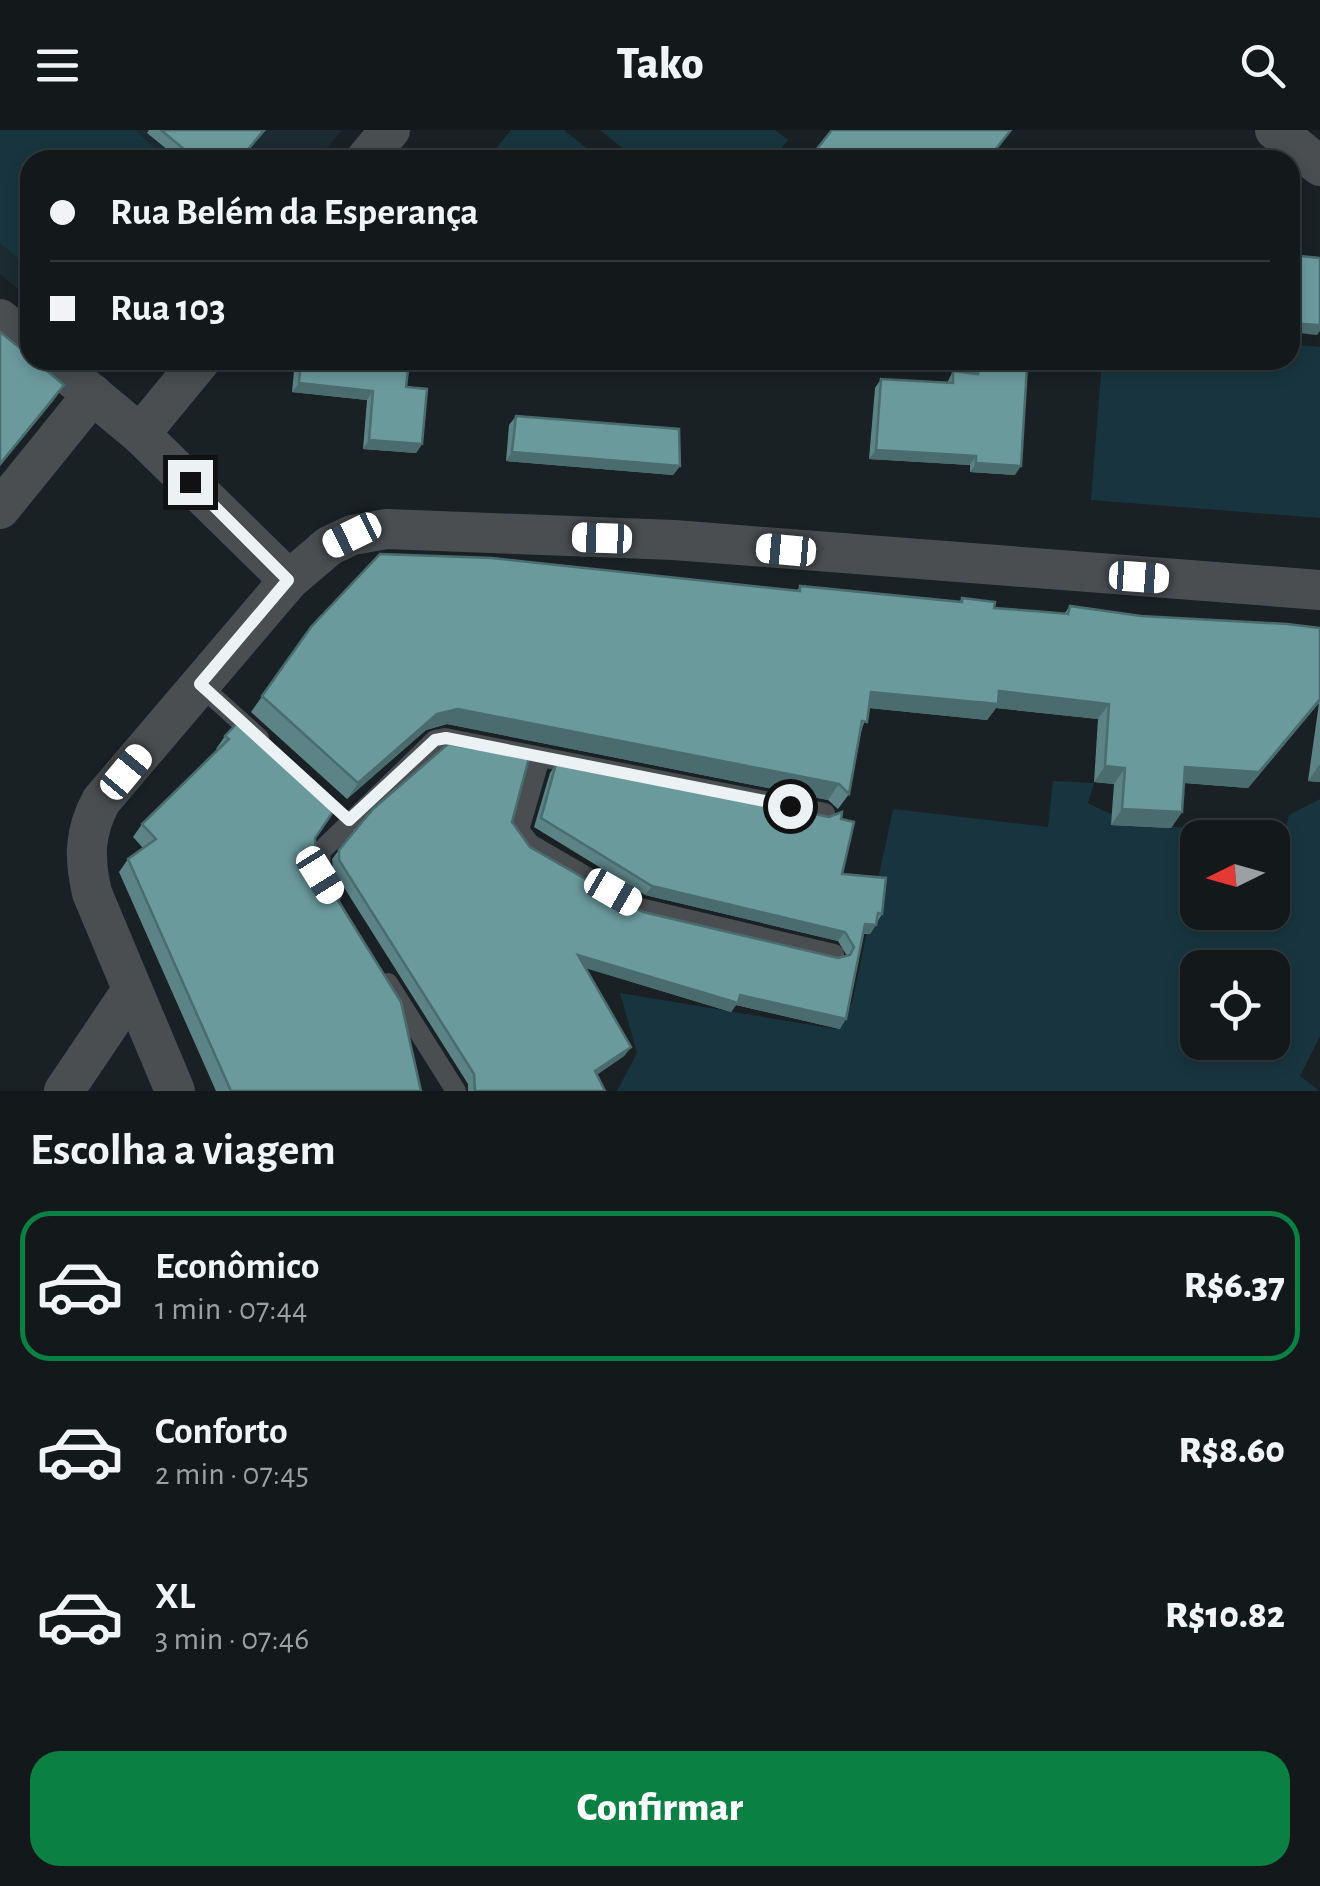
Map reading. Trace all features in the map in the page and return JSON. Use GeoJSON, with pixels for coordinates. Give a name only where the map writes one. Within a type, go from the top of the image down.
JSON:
{"type":"FeatureCollection","features":[{"type":"Feature","properties":{"kind":"street"},"geometry":{"type":"LineString","coordinates":[[373,150],[390,130]]}},
{"type":"Feature","properties":{"kind":"street"},"geometry":{"type":"LineString","coordinates":[[1274,130],[1300,150]]}},
{"type":"Feature","properties":{"kind":"street"},"geometry":{"type":"LineString","coordinates":[[1300,150],[1320,166]]}},
{"type":"Feature","properties":{"kind":"street"},"geometry":{"type":"LineString","coordinates":[[0,318],[20,335]]}},
{"type":"Feature","properties":{"kind":"street"},"geometry":{"type":"LineString","coordinates":[[63,370],[140,434],[288,580]]}},
{"type":"Feature","properties":{"kind":"street"},"geometry":{"type":"LineString","coordinates":[[140,434],[193,370]]}},
{"type":"Feature","properties":{"kind":"street"},"geometry":{"type":"LineString","coordinates":[[0,509],[93,394]]}},
{"type":"Feature","properties":{"kind":"street"},"geometry":{"type":"LineString","coordinates":[[174,1091],[130,993],[92,893],[85,863],[87,827],[101,802],[288,580],[329,546],[352,535],[387,529],[674,540],[1320,590]]}},
{"type":"Feature","properties":{"kind":"street"},"geometry":{"type":"LineString","coordinates":[[64,1091],[130,993]]}},
{"type":"Feature","properties":{"kind":"lane"},"geometry":{"type":"LineString","coordinates":[[200,684],[281,758]]}},
{"type":"Feature","properties":{"kind":"lane"},"geometry":{"type":"LineString","coordinates":[[341,908],[318,863],[320,851],[342,813],[435,740],[446,738],[825,813]]}},
{"type":"Feature","properties":{"kind":"lane"},"geometry":{"type":"LineString","coordinates":[[540,758],[519,830],[530,844],[640,908],[834,954]]}},
{"type":"Feature","properties":{"kind":"lane"},"geometry":{"type":"LineString","coordinates":[[372,958],[456,1091]]}},
{"type":"Feature","properties":{"kind":"shaded area"},"geometry":{"type":"Polygon","coordinates":[[[0,130],[342,130],[325,150],[20,150],[20,291],[0,274],[0,130]]]}},
{"type":"Feature","properties":{"kind":"shaded area"},"geometry":{"type":"Polygon","coordinates":[[[0,130],[135,130],[156,150],[20,150],[20,260],[0,243],[0,130]]]}},
{"type":"Feature","properties":{"kind":"shaded area"},"geometry":{"type":"Polygon","coordinates":[[[511,130],[564,130],[589,150],[495,150],[511,130]]]}},
{"type":"Feature","properties":{"kind":"shaded area"},"geometry":{"type":"Polygon","coordinates":[[[600,130],[775,130],[788,140],[780,150],[625,150],[600,130]]]}},
{"type":"Feature","properties":{"kind":"shaded area"},"geometry":{"type":"Polygon","coordinates":[[[1300,345],[1320,347],[1320,518],[1091,500],[1101,370],[1300,370],[1300,345]]]}},
{"type":"Feature","properties":{"kind":"shaded area"},"geometry":{"type":"Polygon","coordinates":[[[1053,781],[1094,783],[1088,803],[1135,821],[1180,828],[1180,930],[1290,930],[1288,820],[1289,815],[1320,799],[1320,1036],[1300,1076],[1320,1091],[617,1091],[637,1053],[620,993],[835,1029],[852,1003],[893,809],[1048,827],[1053,781]]]}},
{"type":"Feature","properties":{"kind":"building"},"geometry":{"type":"Polygon","coordinates":[[[161,130],[264,130],[247,150],[185,150],[161,130]]]}},
{"type":"Feature","properties":{"kind":"building"},"geometry":{"type":"Polygon","coordinates":[[[832,130],[1011,130],[995,150],[816,150],[832,130]]]}},
{"type":"Feature","properties":{"kind":"building"},"geometry":{"type":"Polygon","coordinates":[[[1300,256],[1320,258],[1320,325],[1300,324],[1300,256]]]}},
{"type":"Feature","properties":{"kind":"building"},"geometry":{"type":"Polygon","coordinates":[[[0,332],[20,348],[20,370],[46,370],[64,385],[0,464],[0,332]]]}},
{"type":"Feature","properties":{"kind":"building"},"geometry":{"type":"Polygon","coordinates":[[[300,370],[408,370],[406,387],[427,389],[422,444],[369,440],[373,391],[299,383],[300,370]]]}},
{"type":"Feature","properties":{"kind":"building"},"geometry":{"type":"Polygon","coordinates":[[[978,370],[1027,370],[1021,466],[976,463],[976,456],[876,450],[881,379],[953,383],[953,371],[978,374],[978,370]]]}},
{"type":"Feature","properties":{"kind":"building"},"geometry":{"type":"Polygon","coordinates":[[[516,416],[679,429],[680,466],[512,452],[516,416]]]}},
{"type":"Feature","properties":{"kind":"building"},"geometry":{"type":"Polygon","coordinates":[[[380,554],[492,558],[800,591],[800,586],[962,602],[962,598],[995,602],[994,608],[1068,614],[1070,606],[1141,616],[1320,628],[1320,699],[1259,772],[1185,767],[1182,812],[1122,809],[1125,768],[1105,766],[1109,704],[999,691],[998,704],[871,692],[849,794],[839,784],[458,709],[437,714],[358,783],[262,696],[311,627],[380,554]]]}},
{"type":"Feature","properties":{"kind":"building"},"geometry":{"type":"Polygon","coordinates":[[[241,719],[337,806],[315,838],[316,865],[401,1002],[421,1091],[231,1091],[128,859],[156,839],[142,824],[229,739],[225,736],[241,719]]]}},
{"type":"Feature","properties":{"kind":"building"},"geometry":{"type":"Polygon","coordinates":[[[448,744],[529,758],[512,822],[530,847],[643,912],[838,958],[850,955],[854,947],[845,932],[652,886],[541,818],[556,764],[829,817],[842,812],[841,819],[854,822],[842,874],[886,878],[882,914],[878,913],[876,925],[865,924],[846,1019],[740,995],[738,1003],[578,955],[631,1047],[595,1071],[605,1091],[475,1091],[474,1074],[339,860],[339,850],[373,809],[448,744]]]}},
{"type":"Feature","properties":{"kind":"route"},"geometry":{"type":"LineString","coordinates":[[190,482],[288,580],[200,684],[349,820],[435,740],[446,738],[790,806]]}}]}
